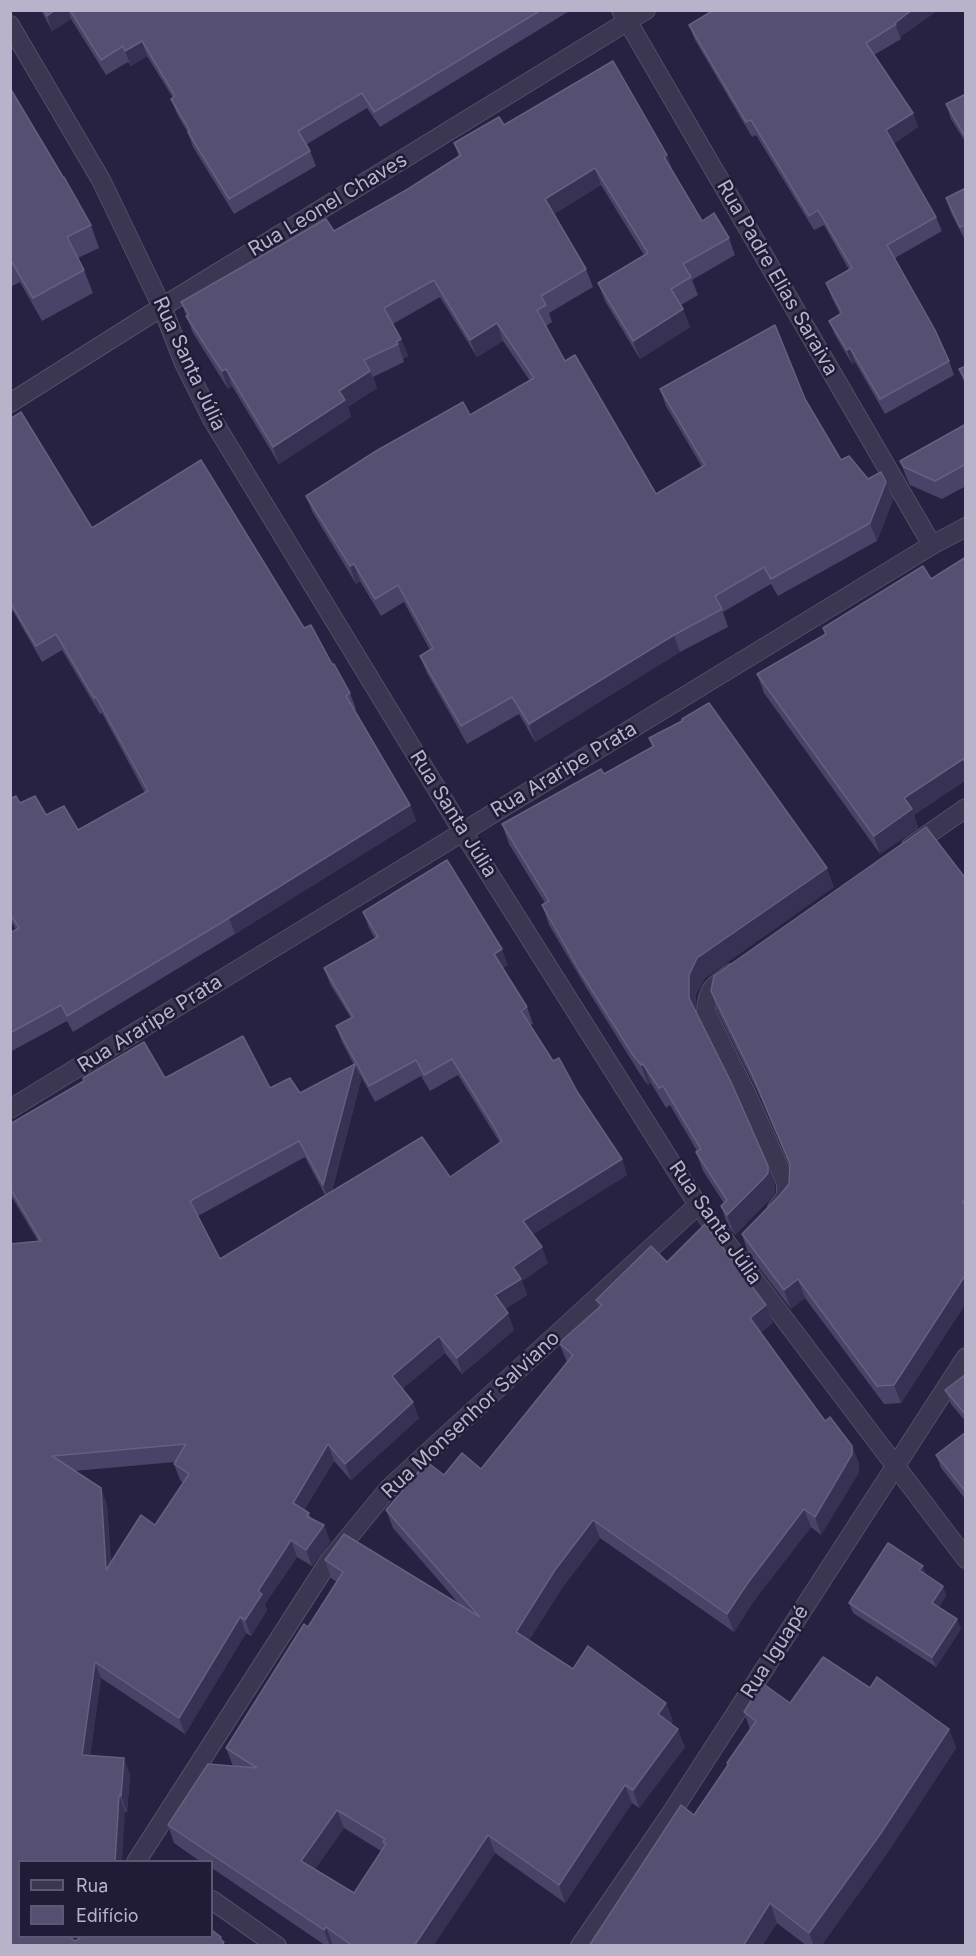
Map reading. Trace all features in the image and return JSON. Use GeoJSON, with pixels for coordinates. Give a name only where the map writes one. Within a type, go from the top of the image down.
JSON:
{"type":"FeatureCollection","features":[{"type":"Feature","properties":{"kind":"street","name":"Rua Leonel Chaves"},"geometry":{"type":"LineString","coordinates":[[10,403],[625,16],[646,10]]}},
{"type":"Feature","properties":{"kind":"street","name":"Rua Padre Elias Saraiva"},"geometry":{"type":"LineString","coordinates":[[625,16],[932,545]]}},
{"type":"Feature","properties":{"kind":"street","name":"Rua Santa Júlia"},"geometry":{"type":"LineString","coordinates":[[10,25],[101,180],[162,307],[184,363],[212,419],[463,831],[698,1205],[966,1558]]}},
{"type":"Feature","properties":{"kind":"street","name":"Rua Araripe Prata"},"geometry":{"type":"LineString","coordinates":[[10,1109],[932,545],[966,527]]}},
{"type":"Feature","properties":{"kind":"street"},"geometry":{"type":"LineString","coordinates":[[897,856],[966,808]]}},
{"type":"Feature","properties":{"kind":"street"},"geometry":{"type":"LineString","coordinates":[[742,965],[711,987],[706,1012],[748,1097],[786,1183],[786,1196],[762,1224]]}},
{"type":"Feature","properties":{"kind":"street","name":"Rua Monsenhor Salviano"},"geometry":{"type":"LineString","coordinates":[[144,1858],[329,1561],[388,1488],[698,1205]]}},
{"type":"Feature","properties":{"kind":"street"},"geometry":{"type":"LineString","coordinates":[[733,1252],[748,1238]]}},
{"type":"Feature","properties":{"kind":"street","name":"Rua Iguapé"},"geometry":{"type":"LineString","coordinates":[[580,1946],[670,1815],[966,1357]]}},
{"type":"Feature","properties":{"kind":"street"},"geometry":{"type":"LineString","coordinates":[[213,1901],[277,1946]]}},
{"type":"Feature","properties":{"kind":"building"},"geometry":{"type":"Polygon","coordinates":[[[44,10],[55,10],[47,16],[44,10]]]}},
{"type":"Feature","properties":{"kind":"building"},"geometry":{"type":"Polygon","coordinates":[[[70,10],[541,10],[374,112],[362,93],[298,131],[310,151],[229,199],[188,132],[190,131],[171,99],[175,96],[142,41],[125,51],[123,46],[101,60],[70,10]]]}},
{"type":"Feature","properties":{"kind":"building"},"geometry":{"type":"Polygon","coordinates":[[[714,10],[912,10],[896,24],[866,43],[913,113],[886,130],[936,217],[887,245],[935,330],[949,361],[880,399],[850,348],[847,350],[829,321],[842,313],[826,283],[852,268],[818,210],[809,216],[751,120],[746,122],[689,25],[714,10]]]}},
{"type":"Feature","properties":{"kind":"building"},"geometry":{"type":"Polygon","coordinates":[[[613,61],[667,155],[664,157],[702,221],[714,213],[729,238],[683,264],[691,277],[671,289],[683,309],[633,341],[598,283],[648,253],[595,168],[545,199],[586,269],[541,296],[546,305],[537,310],[565,361],[575,355],[656,494],[705,465],[660,389],[775,325],[805,399],[841,460],[849,456],[868,479],[881,472],[886,482],[870,523],[771,579],[764,567],[715,596],[722,609],[674,635],[529,724],[512,697],[461,726],[420,656],[433,648],[398,585],[375,599],[354,564],[350,566],[306,496],[376,451],[463,402],[470,415],[534,378],[497,323],[470,340],[434,280],[384,308],[401,339],[396,342],[398,344],[364,360],[370,371],[339,391],[345,400],[273,447],[226,369],[222,371],[186,316],[189,315],[181,302],[326,219],[334,231],[408,189],[461,155],[454,143],[499,117],[504,125],[613,61]]]}},
{"type":"Feature","properties":{"kind":"building"},"geometry":{"type":"Polygon","coordinates":[[[10,88],[91,225],[67,237],[84,270],[33,298],[10,259],[10,88]]]}},
{"type":"Feature","properties":{"kind":"building"},"geometry":{"type":"Polygon","coordinates":[[[966,94],[966,138],[946,104],[966,94]]]}},
{"type":"Feature","properties":{"kind":"building"},"geometry":{"type":"Polygon","coordinates":[[[966,188],[966,225],[960,227],[946,198],[966,188]]]}},
{"type":"Feature","properties":{"kind":"building"},"geometry":{"type":"Polygon","coordinates":[[[966,366],[966,381],[959,369],[966,366]]]}},
{"type":"Feature","properties":{"kind":"building"},"geometry":{"type":"Polygon","coordinates":[[[21,412],[92,528],[201,460],[304,628],[311,625],[350,693],[346,696],[410,805],[67,1016],[61,1005],[10,1033],[10,933],[19,928],[10,914],[10,799],[16,796],[20,803],[35,796],[46,815],[64,806],[78,830],[148,791],[96,697],[94,698],[56,634],[36,646],[10,602],[10,419],[21,412]]]}},
{"type":"Feature","properties":{"kind":"building"},"geometry":{"type":"Polygon","coordinates":[[[966,424],[966,464],[935,481],[904,467],[900,461],[966,424]]]}},
{"type":"Feature","properties":{"kind":"building"},"geometry":{"type":"Polygon","coordinates":[[[966,557],[966,763],[963,759],[904,798],[912,809],[874,836],[757,674],[826,634],[823,628],[923,566],[931,579],[966,557]]]}},
{"type":"Feature","properties":{"kind":"building"},"geometry":{"type":"Polygon","coordinates":[[[709,703],[827,868],[697,958],[689,975],[689,998],[731,1082],[768,1166],[768,1173],[763,1179],[727,1215],[721,1206],[727,1200],[696,1152],[701,1149],[663,1086],[659,1088],[643,1064],[641,1065],[633,1055],[579,970],[542,905],[549,901],[502,824],[601,769],[604,774],[654,746],[649,738],[682,721],[709,703]]]}},
{"type":"Feature","properties":{"kind":"building"},"geometry":{"type":"Polygon","coordinates":[[[926,827],[966,879],[966,1199],[962,1202],[966,1206],[966,1274],[894,1385],[877,1386],[798,1279],[784,1290],[742,1234],[789,1184],[790,1164],[752,1074],[711,991],[714,976],[926,827]]]}},
{"type":"Feature","properties":{"kind":"building"},"geometry":{"type":"Polygon","coordinates":[[[447,860],[502,949],[494,954],[527,1007],[521,1011],[553,1061],[559,1058],[578,1093],[622,1159],[523,1221],[542,1247],[513,1267],[521,1279],[495,1295],[508,1313],[457,1358],[439,1336],[392,1376],[413,1402],[345,1464],[328,1444],[293,1503],[309,1513],[306,1516],[324,1525],[306,1550],[291,1540],[258,1591],[262,1594],[245,1620],[240,1617],[179,1718],[95,1662],[82,1755],[124,1758],[115,1860],[18,1860],[18,1938],[71,1938],[75,1941],[80,1938],[213,1938],[213,1931],[224,1942],[221,1946],[10,1946],[10,1244],[41,1241],[10,1188],[10,1124],[84,1081],[83,1078],[144,1042],[165,1078],[243,1036],[270,1088],[290,1078],[300,1093],[355,1064],[323,1185],[299,1141],[190,1201],[220,1259],[422,1137],[450,1177],[502,1141],[452,1059],[424,1075],[416,1060],[369,1086],[336,1026],[353,1017],[324,968],[378,937],[363,912],[447,860]],[[186,1444],[52,1456],[101,1488],[106,1570],[141,1515],[155,1525],[189,1474],[174,1464],[186,1444]]]}},
{"type":"Feature","properties":{"kind":"building"},"geometry":{"type":"Polygon","coordinates":[[[705,1224],[766,1305],[750,1318],[825,1421],[830,1417],[852,1446],[852,1454],[815,1517],[804,1509],[727,1614],[593,1520],[555,1570],[516,1632],[573,1669],[588,1646],[666,1703],[658,1714],[678,1729],[633,1790],[625,1785],[559,1885],[488,1835],[414,1946],[353,1946],[326,1927],[324,1930],[168,1825],[208,1764],[257,1768],[226,1748],[304,1624],[308,1627],[343,1572],[325,1560],[344,1534],[480,1617],[386,1510],[427,1462],[444,1475],[462,1453],[481,1469],[573,1355],[559,1343],[602,1305],[596,1300],[651,1246],[667,1262],[705,1224]],[[337,1810],[301,1861],[354,1893],[386,1844],[383,1842],[385,1839],[337,1810]]]}},
{"type":"Feature","properties":{"kind":"building"},"geometry":{"type":"Polygon","coordinates":[[[966,1374],[966,1415],[945,1390],[966,1374]]]}},
{"type":"Feature","properties":{"kind":"building"},"geometry":{"type":"Polygon","coordinates":[[[966,1432],[966,1492],[936,1455],[966,1432]]]}},
{"type":"Feature","properties":{"kind":"building"},"geometry":{"type":"Polygon","coordinates":[[[888,1543],[923,1566],[919,1570],[943,1586],[932,1603],[957,1619],[932,1657],[849,1603],[888,1543]]]}},
{"type":"Feature","properties":{"kind":"building"},"geometry":{"type":"Polygon","coordinates":[[[823,1657],[870,1688],[877,1677],[949,1729],[881,1833],[809,1933],[770,1903],[743,1946],[589,1946],[681,1805],[694,1815],[728,1765],[727,1763],[756,1721],[744,1712],[762,1683],[790,1703],[823,1657]]]}}]}
